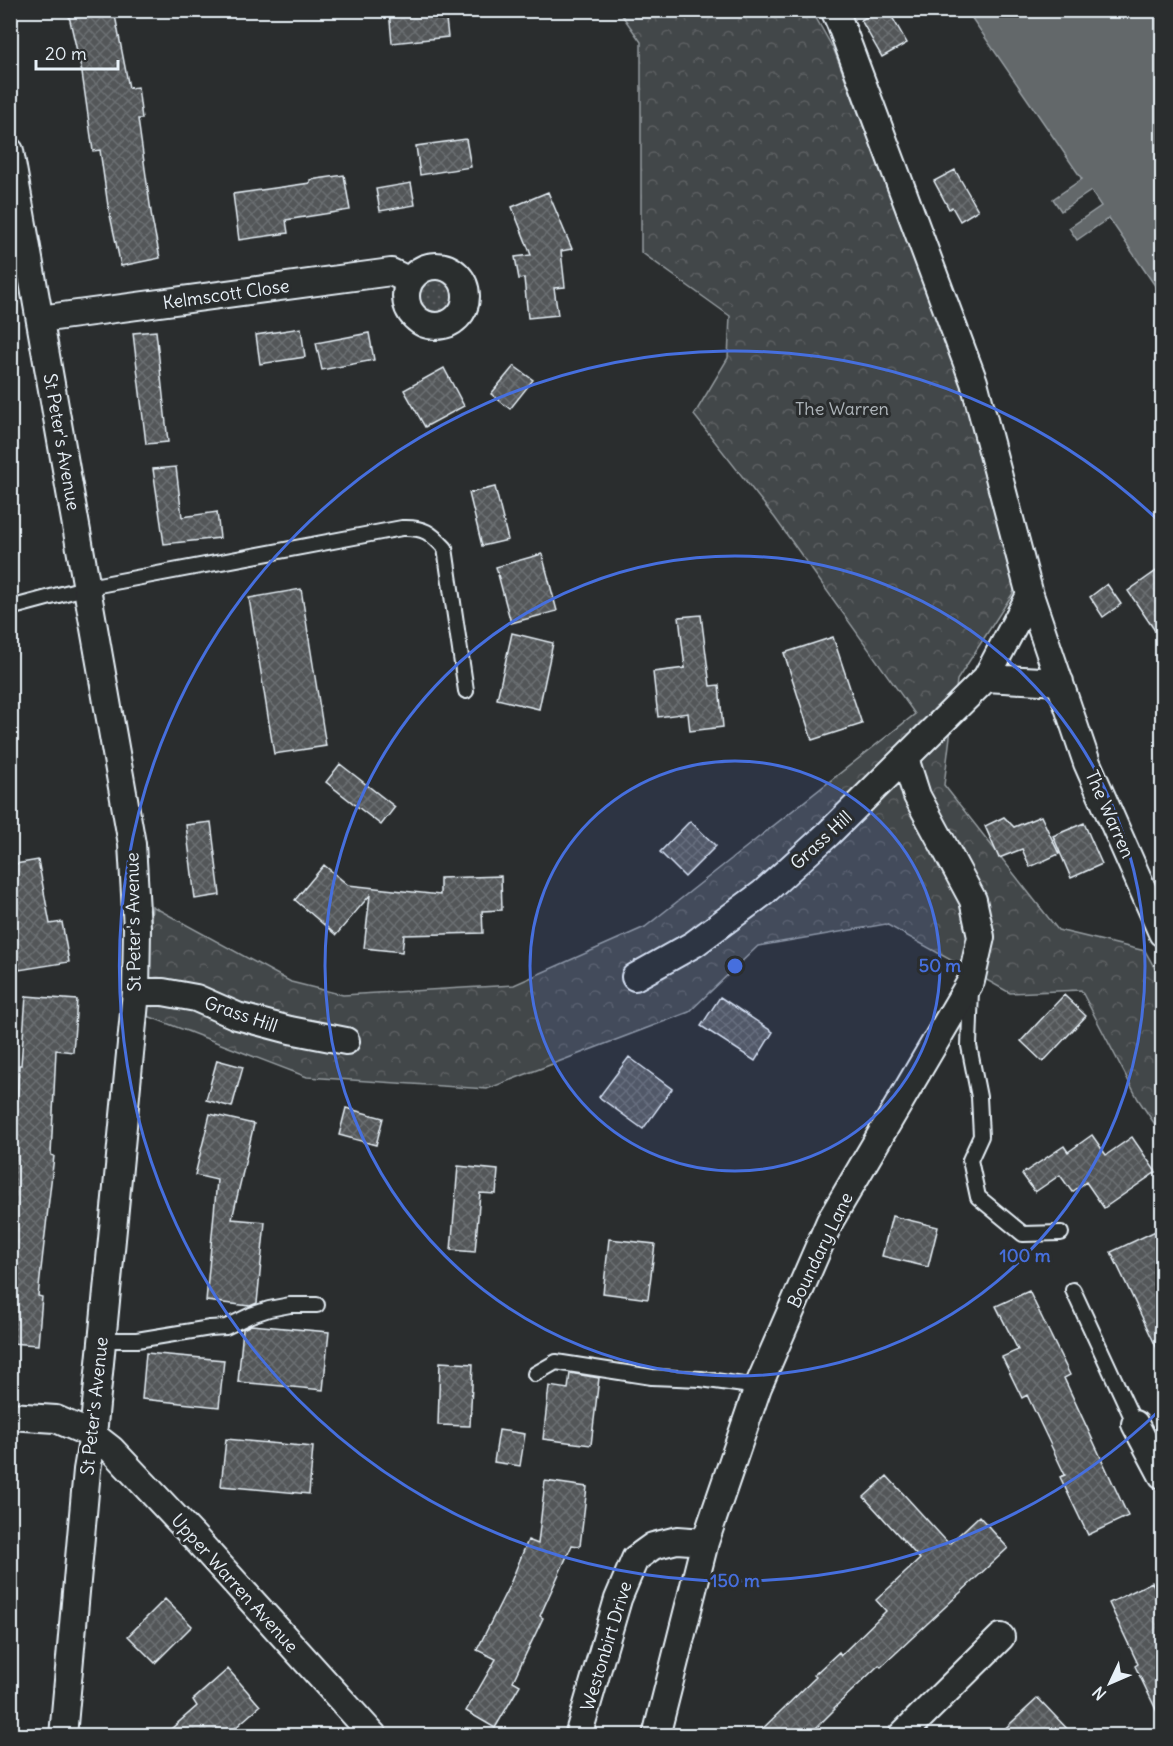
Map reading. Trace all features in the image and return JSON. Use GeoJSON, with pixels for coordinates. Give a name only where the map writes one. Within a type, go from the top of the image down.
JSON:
{"type":"FeatureCollection","features":[{"type":"Feature","properties":{"kind":"street","name":"The Warren"},"geometry":{"type":"LineString","coordinates":[[834,10],[974,382],[1030,595],[1087,763],[1162,933]]}},
{"type":"Feature","properties":{"kind":"street","name":"St Peter's Avenue"},"geometry":{"type":"LineString","coordinates":[[10,151],[132,844],[137,928],[136,992],[93,1434],[87,1470],[63,1736]]}},
{"type":"Feature","properties":{"kind":"street","name":"Kelmscott Close"},"geometry":{"type":"LineString","coordinates":[[40,319],[391,272],[410,280]]}},
{"type":"Feature","properties":{"kind":"street","name":"Grass Hill"},"geometry":{"type":"LineString","coordinates":[[635,977],[694,944],[763,894],[828,834],[986,678],[1030,595]]}},
{"type":"Feature","properties":{"kind":"street"},"geometry":{"type":"LineString","coordinates":[[986,678],[1060,682]]}},
{"type":"Feature","properties":{"kind":"street","name":"Boundary Lane"},"geometry":{"type":"LineString","coordinates":[[657,1736],[705,1542],[758,1387],[830,1221],[971,981],[981,938],[974,900],[917,796],[905,758]]}},
{"type":"Feature","properties":{"kind":"street","name":"Grass Hill"},"geometry":{"type":"LineString","coordinates":[[136,992],[163,992],[196,998],[237,1016],[346,1041]]}},
{"type":"Feature","properties":{"kind":"street","name":"Upper Warren Avenue"},"geometry":{"type":"LineString","coordinates":[[10,1416],[56,1419],[93,1434],[111,1449],[374,1736]]}},
{"type":"Feature","properties":{"kind":"street"},"geometry":{"type":"LineString","coordinates":[[1135,1424],[1155,1442],[1162,1475]]}},
{"type":"Feature","properties":{"kind":"street","name":"Westonbirt Drive"},"geometry":{"type":"LineString","coordinates":[[578,1736],[618,1599],[635,1559],[653,1546],[677,1540],[705,1542]]}},
{"type":"Feature","properties":{"kind":"street"},"geometry":{"type":"LineString","coordinates":[[901,1736],[1000,1637]]}},
{"type":"Feature","properties":{"kind":"lane"},"geometry":{"type":"LineString","coordinates":[[10,608],[88,587],[402,528],[417,528],[433,535],[445,548],[466,691]]}},
{"type":"Feature","properties":{"kind":"lane"},"geometry":{"type":"LineString","coordinates":[[971,981],[969,1046],[979,1097],[981,1136],[970,1160],[978,1197],[1023,1234],[1061,1233]]}},
{"type":"Feature","properties":{"kind":"lane"},"geometry":{"type":"LineString","coordinates":[[1073,1290],[1135,1424]]}},
{"type":"Feature","properties":{"kind":"lane"},"geometry":{"type":"LineString","coordinates":[[101,1340],[137,1340],[178,1332],[226,1327],[269,1309],[290,1305],[317,1305]]}},
{"type":"Feature","properties":{"kind":"lane"},"geometry":{"type":"LineString","coordinates":[[535,1374],[556,1362],[652,1377],[701,1379],[758,1387]]}},
{"type":"Feature","properties":{"kind":"green space","name":"The Warren"},"geometry":{"type":"Polygon","coordinates":[[[619,11],[812,11],[834,50],[959,373],[1015,590],[957,680],[944,785],[1058,930],[1145,951],[1162,981],[1162,1135],[1138,1099],[1081,990],[1010,993],[886,924],[758,946],[689,1012],[487,1089],[307,1077],[145,1015],[152,906],[291,982],[343,995],[514,985],[645,927],[915,714],[775,518],[694,415],[728,358],[730,316],[641,252],[641,42],[619,11]]]}},
{"type":"Feature","properties":{"kind":"green space"},"geometry":{"type":"Polygon","coordinates":[[[438,279],[450,285],[456,297],[450,309],[438,315],[426,309],[420,297],[426,285],[438,279]]]}},
{"type":"Feature","properties":{"kind":"shaded area"},"geometry":{"type":"Polygon","coordinates":[[[967,11],[1162,11],[1162,296],[1109,218],[1077,240],[1069,228],[1101,206],[1091,191],[1061,211],[1053,199],[1082,179],[967,11]]]}},
{"type":"Feature","properties":{"kind":"building"},"geometry":{"type":"Polygon","coordinates":[[[98,10],[114,10],[129,88],[138,87],[142,119],[138,119],[152,219],[160,258],[121,266],[108,206],[100,150],[93,151],[82,73],[69,16],[98,10]]]}},
{"type":"Feature","properties":{"kind":"building"},"geometry":{"type":"Polygon","coordinates":[[[389,10],[445,10],[448,37],[392,43],[389,10]]]}},
{"type":"Feature","properties":{"kind":"building"},"geometry":{"type":"Polygon","coordinates":[[[879,10],[888,10],[907,43],[882,57],[861,20],[879,10]]]}},
{"type":"Feature","properties":{"kind":"building"},"geometry":{"type":"Polygon","coordinates":[[[466,139],[471,167],[420,175],[416,146],[466,139]]]}},
{"type":"Feature","properties":{"kind":"building"},"geometry":{"type":"Polygon","coordinates":[[[955,170],[978,210],[960,221],[952,207],[949,209],[934,181],[955,170]]]}},
{"type":"Feature","properties":{"kind":"building"},"geometry":{"type":"Polygon","coordinates":[[[344,175],[350,210],[286,220],[288,233],[239,240],[233,194],[310,183],[310,180],[344,175]]]}},
{"type":"Feature","properties":{"kind":"building"},"geometry":{"type":"Polygon","coordinates":[[[411,183],[415,205],[380,211],[376,189],[411,183]]]}},
{"type":"Feature","properties":{"kind":"building"},"geometry":{"type":"Polygon","coordinates":[[[548,192],[572,249],[561,251],[565,287],[554,288],[558,315],[528,318],[524,278],[519,279],[515,257],[531,255],[512,207],[548,192]]]}},
{"type":"Feature","properties":{"kind":"building"},"geometry":{"type":"Polygon","coordinates":[[[301,328],[305,357],[260,364],[256,335],[301,328]]]}},
{"type":"Feature","properties":{"kind":"building"},"geometry":{"type":"Polygon","coordinates":[[[156,331],[168,442],[146,444],[133,333],[156,331]]]}},
{"type":"Feature","properties":{"kind":"building"},"geometry":{"type":"Polygon","coordinates":[[[369,333],[374,360],[322,370],[316,343],[369,333]]]}},
{"type":"Feature","properties":{"kind":"building"},"geometry":{"type":"Polygon","coordinates":[[[514,366],[533,380],[510,409],[491,394],[514,366]]]}},
{"type":"Feature","properties":{"kind":"building"},"geometry":{"type":"Polygon","coordinates":[[[444,368],[464,406],[425,427],[404,390],[444,368]]]}},
{"type":"Feature","properties":{"kind":"building"},"geometry":{"type":"Polygon","coordinates":[[[176,467],[182,517],[217,512],[220,538],[164,544],[153,469],[176,467]]]}},
{"type":"Feature","properties":{"kind":"building"},"geometry":{"type":"Polygon","coordinates":[[[495,487],[508,540],[482,546],[469,493],[495,487]]]}},
{"type":"Feature","properties":{"kind":"building"},"geometry":{"type":"Polygon","coordinates":[[[542,554],[557,611],[511,623],[496,567],[542,554]]]}},
{"type":"Feature","properties":{"kind":"building"},"geometry":{"type":"Polygon","coordinates":[[[1162,567],[1162,641],[1128,591],[1162,567]]]}},
{"type":"Feature","properties":{"kind":"building"},"geometry":{"type":"Polygon","coordinates":[[[1107,584],[1121,604],[1103,617],[1090,597],[1107,584]]]}},
{"type":"Feature","properties":{"kind":"building"},"geometry":{"type":"Polygon","coordinates":[[[301,589],[326,746],[274,754],[249,598],[301,589]]]}},
{"type":"Feature","properties":{"kind":"building"},"geometry":{"type":"Polygon","coordinates":[[[701,615],[710,686],[719,685],[723,727],[690,731],[688,713],[658,717],[653,672],[685,668],[679,617],[701,615]]]}},
{"type":"Feature","properties":{"kind":"building"},"geometry":{"type":"Polygon","coordinates":[[[512,633],[553,643],[539,709],[497,699],[512,633]]]}},
{"type":"Feature","properties":{"kind":"building"},"geometry":{"type":"Polygon","coordinates":[[[833,637],[862,724],[812,740],[784,653],[833,637]]]}},
{"type":"Feature","properties":{"kind":"building"},"geometry":{"type":"Polygon","coordinates":[[[340,764],[395,807],[381,825],[326,782],[340,764]]]}},
{"type":"Feature","properties":{"kind":"building"},"geometry":{"type":"Polygon","coordinates":[[[1041,816],[1059,854],[1030,867],[1022,849],[999,858],[985,826],[1004,817],[1014,827],[1041,816]]]}},
{"type":"Feature","properties":{"kind":"building"},"geometry":{"type":"Polygon","coordinates":[[[690,821],[716,846],[685,877],[660,852],[690,821]]]}},
{"type":"Feature","properties":{"kind":"building"},"geometry":{"type":"Polygon","coordinates":[[[211,822],[220,895],[195,899],[186,825],[211,822]]]}},
{"type":"Feature","properties":{"kind":"building"},"geometry":{"type":"Polygon","coordinates":[[[1084,823],[1102,864],[1071,878],[1053,836],[1084,823]]]}},
{"type":"Feature","properties":{"kind":"building"},"geometry":{"type":"Polygon","coordinates":[[[38,860],[50,924],[62,922],[69,962],[19,970],[10,918],[10,865],[38,860]]]}},
{"type":"Feature","properties":{"kind":"building"},"geometry":{"type":"Polygon","coordinates":[[[324,865],[348,885],[440,895],[440,878],[501,876],[502,910],[482,911],[483,933],[404,935],[402,952],[364,948],[370,895],[336,935],[295,900],[324,865]]]}},
{"type":"Feature","properties":{"kind":"building"},"geometry":{"type":"Polygon","coordinates":[[[1064,995],[1086,1016],[1043,1062],[1021,1041],[1064,995]]]}},
{"type":"Feature","properties":{"kind":"building"},"geometry":{"type":"Polygon","coordinates":[[[26,996],[77,1000],[73,1052],[56,1050],[51,1155],[54,1156],[38,1296],[42,1297],[38,1345],[10,1343],[10,1281],[15,1226],[10,1226],[10,1168],[12,1152],[14,1152],[26,996]]]}},
{"type":"Feature","properties":{"kind":"building"},"geometry":{"type":"Polygon","coordinates":[[[720,997],[773,1032],[755,1061],[701,1026],[720,997]]]}},
{"type":"Feature","properties":{"kind":"building"},"geometry":{"type":"Polygon","coordinates":[[[629,1057],[672,1089],[643,1129],[599,1097],[629,1057]]]}},
{"type":"Feature","properties":{"kind":"building"},"geometry":{"type":"Polygon","coordinates":[[[217,1060],[243,1067],[232,1107],[206,1100],[217,1060]]]}},
{"type":"Feature","properties":{"kind":"building"},"geometry":{"type":"Polygon","coordinates":[[[346,1108],[383,1118],[376,1145],[339,1135],[346,1108]]]}},
{"type":"Feature","properties":{"kind":"building"},"geometry":{"type":"Polygon","coordinates":[[[210,1114],[254,1124],[232,1219],[265,1222],[257,1303],[250,1306],[206,1301],[217,1180],[195,1175],[210,1114]]]}},
{"type":"Feature","properties":{"kind":"building"},"geometry":{"type":"Polygon","coordinates":[[[1092,1135],[1106,1155],[1132,1137],[1156,1172],[1104,1208],[1086,1182],[1072,1192],[1060,1175],[1035,1192],[1022,1174],[1064,1146],[1068,1152],[1092,1135]]]}},
{"type":"Feature","properties":{"kind":"building"},"geometry":{"type":"Polygon","coordinates":[[[458,1166],[498,1170],[496,1194],[480,1193],[475,1252],[451,1250],[458,1166]]]}},
{"type":"Feature","properties":{"kind":"building"},"geometry":{"type":"Polygon","coordinates":[[[892,1216],[938,1227],[928,1267],[882,1256],[892,1216]]]}},
{"type":"Feature","properties":{"kind":"building"},"geometry":{"type":"Polygon","coordinates":[[[1162,1228],[1162,1359],[1111,1252],[1162,1228]]]}},
{"type":"Feature","properties":{"kind":"building"},"geometry":{"type":"Polygon","coordinates":[[[609,1239],[655,1244],[648,1299],[603,1293],[609,1239]]]}},
{"type":"Feature","properties":{"kind":"building"},"geometry":{"type":"Polygon","coordinates":[[[1029,1291],[1070,1375],[1064,1378],[1128,1516],[1088,1535],[1060,1477],[1065,1475],[1027,1395],[1022,1398],[1002,1357],[1018,1350],[996,1306],[1029,1291]]]}},
{"type":"Feature","properties":{"kind":"building"},"geometry":{"type":"Polygon","coordinates":[[[251,1325],[329,1332],[323,1390],[238,1382],[243,1329],[251,1325]]]}},
{"type":"Feature","properties":{"kind":"building"},"geometry":{"type":"Polygon","coordinates":[[[146,1353],[224,1360],[219,1407],[142,1399],[146,1353]]]}},
{"type":"Feature","properties":{"kind":"building"},"geometry":{"type":"Polygon","coordinates":[[[440,1362],[473,1364],[470,1426],[438,1425],[440,1362]]]}},
{"type":"Feature","properties":{"kind":"building"},"geometry":{"type":"Polygon","coordinates":[[[570,1373],[599,1378],[591,1445],[543,1439],[549,1386],[568,1389],[570,1373]]]}},
{"type":"Feature","properties":{"kind":"building"},"geometry":{"type":"Polygon","coordinates":[[[499,1430],[525,1434],[520,1466],[494,1462],[499,1430]]]}},
{"type":"Feature","properties":{"kind":"building"},"geometry":{"type":"Polygon","coordinates":[[[226,1439],[313,1447],[309,1494],[221,1486],[226,1439]]]}},
{"type":"Feature","properties":{"kind":"building"},"geometry":{"type":"Polygon","coordinates":[[[887,1476],[949,1544],[979,1516],[1008,1548],[881,1667],[879,1665],[808,1736],[755,1736],[816,1677],[814,1675],[839,1652],[841,1655],[886,1611],[876,1600],[920,1559],[864,1497],[887,1476]]]}},
{"type":"Feature","properties":{"kind":"building"},"geometry":{"type":"Polygon","coordinates":[[[545,1481],[587,1487],[580,1546],[572,1545],[540,1616],[543,1618],[513,1681],[520,1685],[495,1728],[466,1711],[496,1659],[477,1650],[510,1584],[528,1540],[538,1544],[545,1481]]]}},
{"type":"Feature","properties":{"kind":"building"},"geometry":{"type":"Polygon","coordinates":[[[1152,1582],[1162,1603],[1162,1722],[1135,1666],[1138,1664],[1109,1603],[1152,1582]]]}},
{"type":"Feature","properties":{"kind":"building"},"geometry":{"type":"Polygon","coordinates":[[[165,1599],[192,1626],[155,1663],[128,1636],[165,1599]]]}},
{"type":"Feature","properties":{"kind":"building"},"geometry":{"type":"Polygon","coordinates":[[[228,1669],[260,1706],[226,1736],[163,1736],[197,1706],[193,1700],[228,1669]]]}},
{"type":"Feature","properties":{"kind":"building"},"geometry":{"type":"Polygon","coordinates":[[[1038,1698],[1074,1736],[997,1736],[1038,1698]]]}}]}
